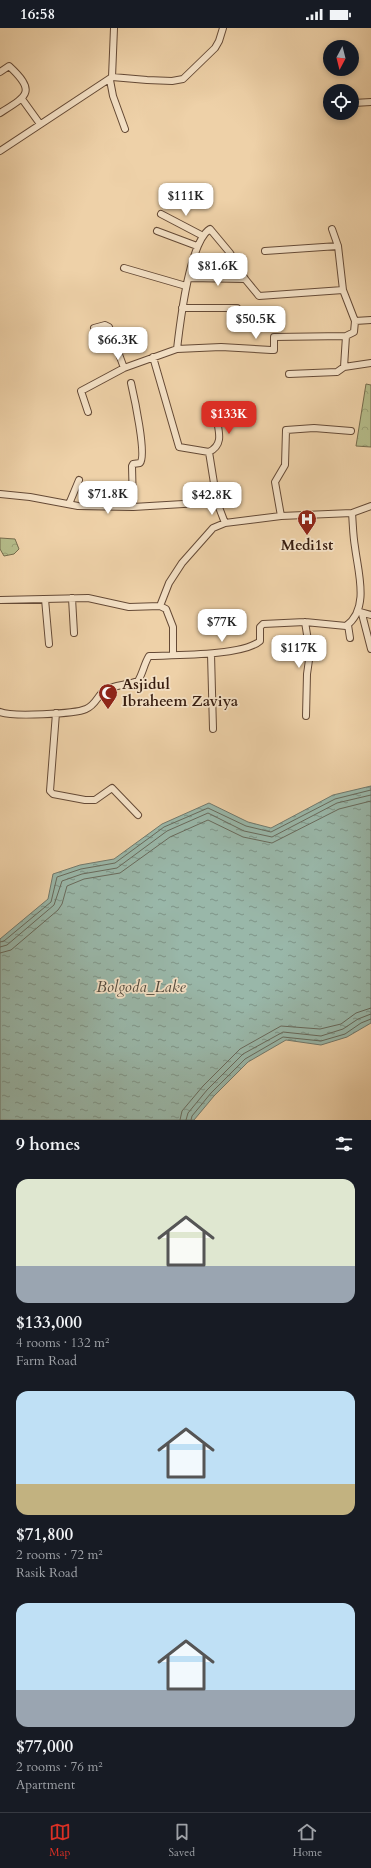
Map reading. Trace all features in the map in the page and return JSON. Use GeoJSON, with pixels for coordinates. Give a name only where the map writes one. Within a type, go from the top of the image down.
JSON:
{"type":"FeatureCollection","features":[{"type":"Feature","properties":{"kind":"street"},"geometry":{"type":"LineString","coordinates":[[114,28],[111,78],[113,96],[125,129]]}},
{"type":"Feature","properties":{"kind":"street"},"geometry":{"type":"LineString","coordinates":[[0,151],[111,78],[166,81],[183,79],[220,42],[223,28]]}},
{"type":"Feature","properties":{"kind":"street"},"geometry":{"type":"LineString","coordinates":[[0,72],[9,66],[27,87],[27,92],[22,99],[0,113]]}},
{"type":"Feature","properties":{"kind":"street"},"geometry":{"type":"LineString","coordinates":[[22,99],[40,124]]}},
{"type":"Feature","properties":{"kind":"street"},"geometry":{"type":"LineString","coordinates":[[359,102],[371,102]]}},
{"type":"Feature","properties":{"kind":"street"},"geometry":{"type":"LineString","coordinates":[[161,214],[203,236]]}},
{"type":"Feature","properties":{"kind":"street"},"geometry":{"type":"LineString","coordinates":[[177,349],[186,286],[197,246],[206,231],[210,229],[230,253],[255,293],[262,296],[343,290]]}},
{"type":"Feature","properties":{"kind":"street"},"geometry":{"type":"LineString","coordinates":[[88,412],[81,392],[124,368],[153,356],[177,349],[221,347],[274,350],[274,337],[346,336],[354,332],[355,321],[343,290],[338,246],[332,229]]}},
{"type":"Feature","properties":{"kind":"street"},"geometry":{"type":"LineString","coordinates":[[157,231],[197,246]]}},
{"type":"Feature","properties":{"kind":"street"},"geometry":{"type":"LineString","coordinates":[[265,251],[338,246]]}},
{"type":"Feature","properties":{"kind":"street"},"geometry":{"type":"LineString","coordinates":[[124,268],[186,286]]}},
{"type":"Feature","properties":{"kind":"street"},"geometry":{"type":"LineString","coordinates":[[189,278],[245,279]]}},
{"type":"Feature","properties":{"kind":"street"},"geometry":{"type":"LineString","coordinates":[[182,308],[237,308]]}},
{"type":"Feature","properties":{"kind":"street"},"geometry":{"type":"LineString","coordinates":[[355,321],[371,320]]}},
{"type":"Feature","properties":{"kind":"street"},"geometry":{"type":"LineString","coordinates":[[94,328],[105,325],[109,327],[124,368]]}},
{"type":"Feature","properties":{"kind":"street"},"geometry":{"type":"LineString","coordinates":[[344,367],[346,336]]}},
{"type":"Feature","properties":{"kind":"street"},"geometry":{"type":"LineString","coordinates":[[153,356],[179,447],[209,452],[216,448],[220,439],[216,415],[242,410]]}},
{"type":"Feature","properties":{"kind":"street"},"geometry":{"type":"LineString","coordinates":[[289,374],[337,372],[344,367],[371,363]]}},
{"type":"Feature","properties":{"kind":"street"},"geometry":{"type":"LineString","coordinates":[[131,383],[139,422],[143,458],[142,461],[133,464],[132,466],[133,507]]}},
{"type":"Feature","properties":{"kind":"street"},"geometry":{"type":"LineString","coordinates":[[281,516],[276,482],[285,465],[286,430],[314,428],[351,431]]}},
{"type":"Feature","properties":{"kind":"street"},"geometry":{"type":"LineString","coordinates":[[209,452],[217,502],[225,523]]}},
{"type":"Feature","properties":{"kind":"street"},"geometry":{"type":"LineString","coordinates":[[70,504],[79,480]]}},
{"type":"Feature","properties":{"kind":"street"},"geometry":{"type":"LineString","coordinates":[[0,494],[30,497],[70,504],[133,507],[217,502]]}},
{"type":"Feature","properties":{"kind":"street"},"geometry":{"type":"LineString","coordinates":[[160,606],[169,583],[182,563],[213,528],[225,523],[281,516],[352,513],[371,506]]}},
{"type":"Feature","properties":{"kind":"street"},"geometry":{"type":"LineString","coordinates":[[352,513],[361,592],[360,613],[371,649]]}},
{"type":"Feature","properties":{"kind":"street"},"geometry":{"type":"LineString","coordinates":[[72,598],[74,633]]}},
{"type":"Feature","properties":{"kind":"street"},"geometry":{"type":"LineString","coordinates":[[0,600],[88,598],[129,607],[160,606],[166,609],[173,626],[173,655]]}},
{"type":"Feature","properties":{"kind":"street"},"geometry":{"type":"LineString","coordinates":[[45,599],[49,644]]}},
{"type":"Feature","properties":{"kind":"street"},"geometry":{"type":"LineString","coordinates":[[360,613],[371,615]]}},
{"type":"Feature","properties":{"kind":"street"},"geometry":{"type":"LineString","coordinates":[[0,712],[13,714],[56,713],[85,710],[94,706],[98,695],[107,689],[138,681],[142,674],[144,663],[150,656],[210,654],[255,646],[260,642],[260,627],[263,624],[305,622],[348,625],[360,613]]}},
{"type":"Feature","properties":{"kind":"street"},"geometry":{"type":"LineString","coordinates":[[305,622],[310,652],[307,674],[306,716]]}},
{"type":"Feature","properties":{"kind":"street"},"geometry":{"type":"LineString","coordinates":[[348,625],[350,638]]}},
{"type":"Feature","properties":{"kind":"street"},"geometry":{"type":"LineString","coordinates":[[210,654],[213,729]]}},
{"type":"Feature","properties":{"kind":"street"},"geometry":{"type":"LineString","coordinates":[[56,713],[50,791],[53,794],[95,800],[112,788],[138,816]]}},
{"type":"Feature","properties":{"kind":"green space"},"geometry":{"type":"Polygon","coordinates":[[[366,384],[371,385],[371,447],[356,446],[366,384]]]}},
{"type":"Feature","properties":{"kind":"green space"},"geometry":{"type":"Polygon","coordinates":[[[0,538],[15,539],[19,549],[14,554],[4,556],[0,549],[0,538]]]}},
{"type":"Feature","properties":{"kind":"water","name":"Bolgoda_Lake"},"geometry":{"type":"Polygon","coordinates":[[[371,786],[371,1023],[347,1037],[321,1045],[286,1040],[248,1062],[214,1096],[194,1120],[0,1120],[0,939],[48,899],[53,874],[80,865],[114,859],[162,824],[209,803],[248,822],[271,828],[333,795],[371,786]]]}},
{"type":"Feature","properties":{"kind":"place","name":"Medi1st"},"geometry":{"type":"Point","coordinates":[307,536]}},
{"type":"Feature","properties":{"kind":"place","name":"Asjidul Ibraheem Zaviya"},"geometry":{"type":"Point","coordinates":[108,710]}}]}
